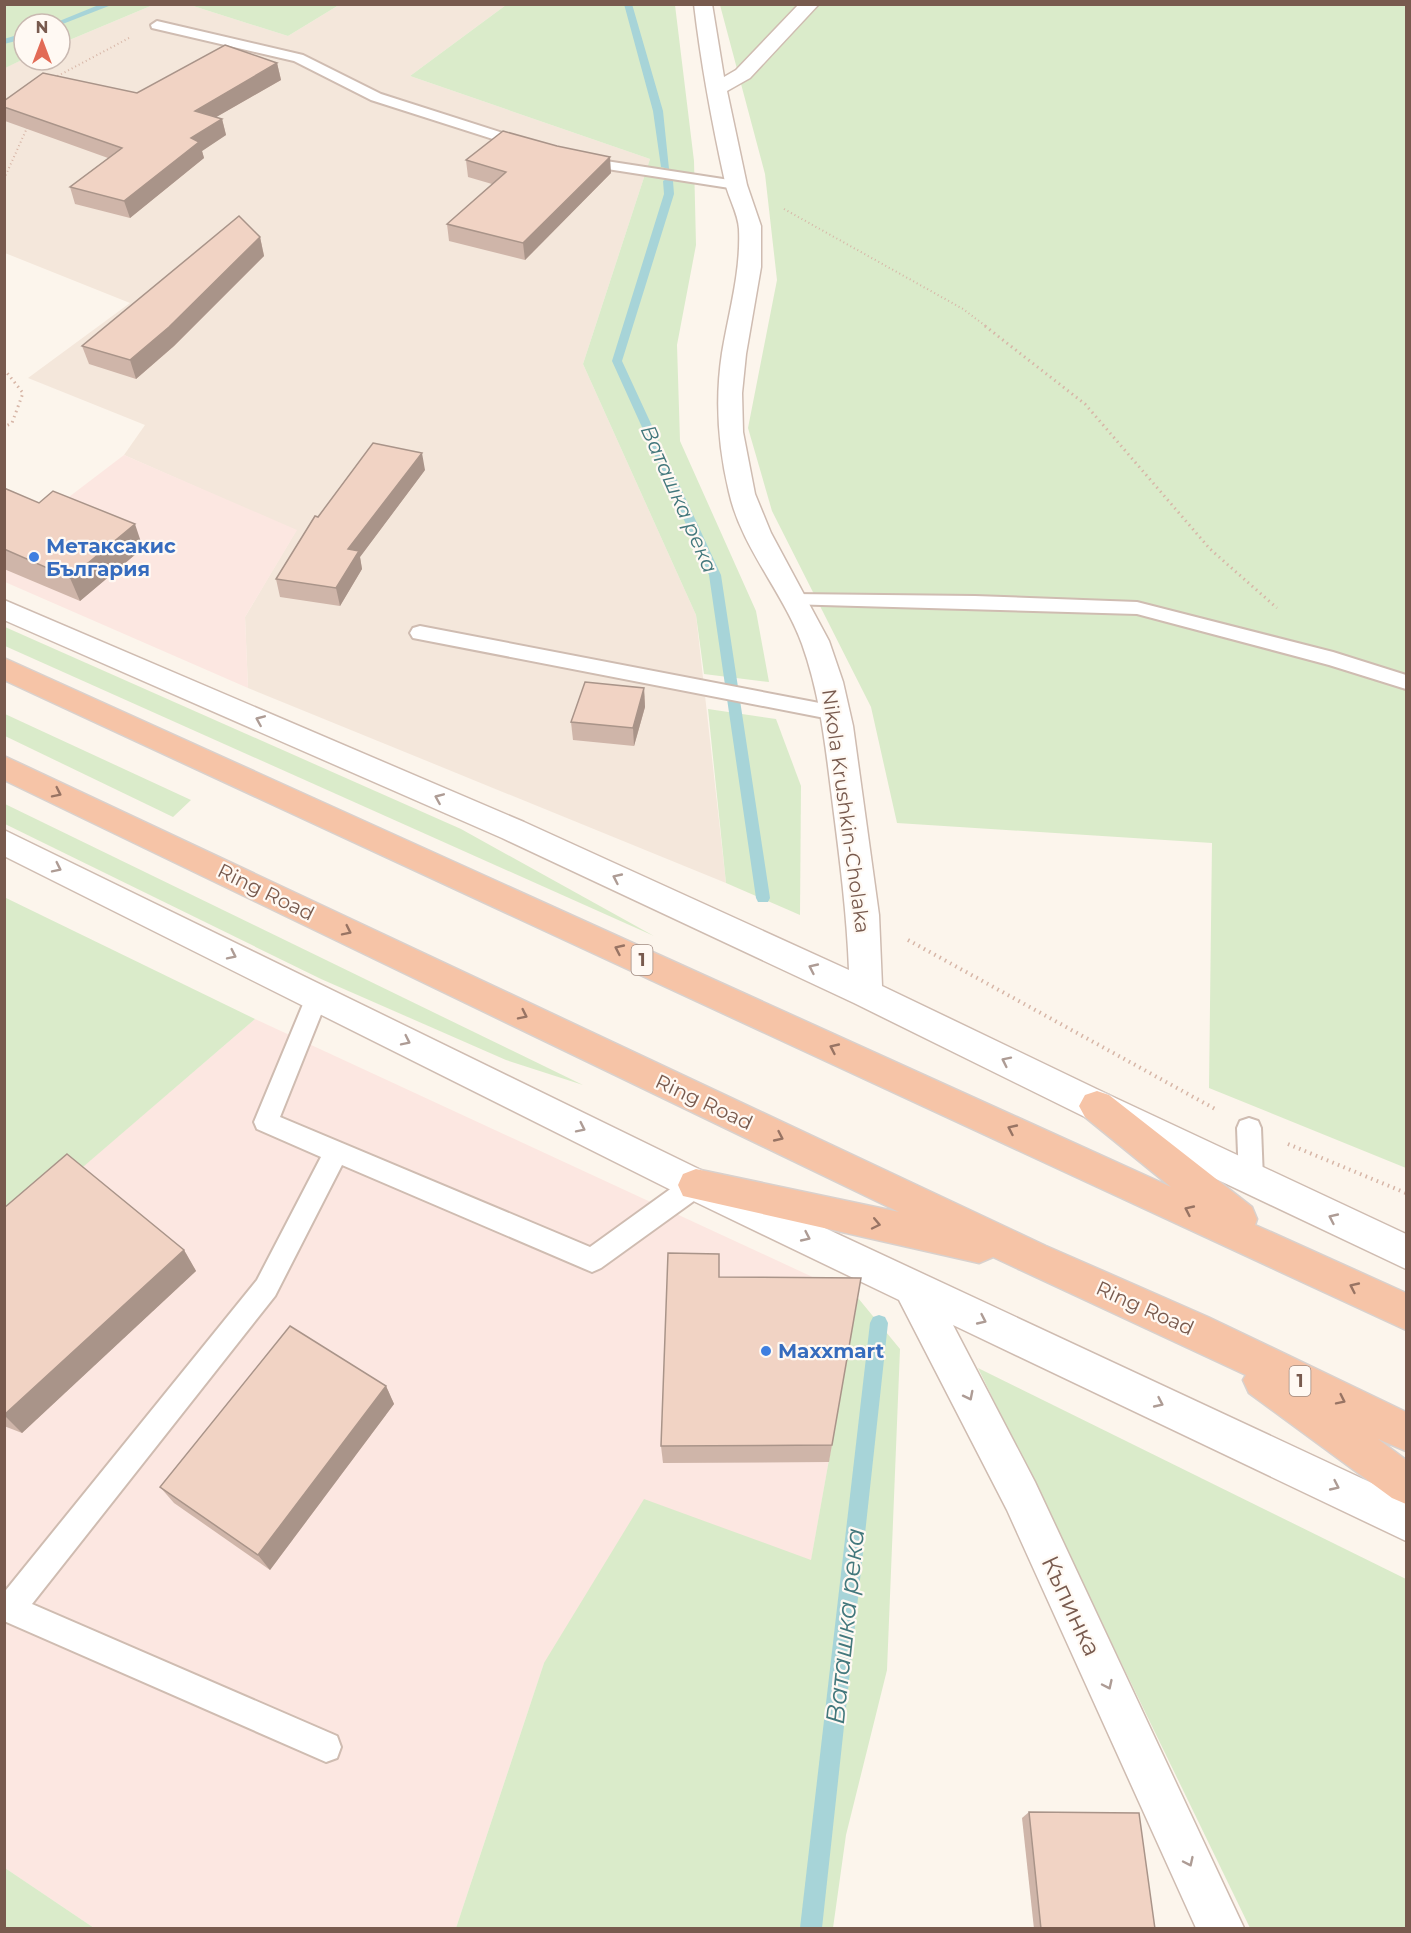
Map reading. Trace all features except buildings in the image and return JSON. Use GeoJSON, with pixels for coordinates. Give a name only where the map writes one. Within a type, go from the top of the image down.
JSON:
{"type":"FeatureCollection","features":[{"type":"Feature","properties":{"kind":"highway","name":"1"},"geometry":{"type":"LineString","coordinates":[[4,668],[1407,1312]]}},
{"type":"Feature","properties":{"kind":"highway","name":"Ring Road"},"geometry":{"type":"LineString","coordinates":[[4,767],[1033,1258],[1194,1330],[1407,1432]]}},
{"type":"Feature","properties":{"kind":"highway"},"geometry":{"type":"LineString","coordinates":[[1096,1106],[1280,1252]]}},
{"type":"Feature","properties":{"kind":"highway"},"geometry":{"type":"LineString","coordinates":[[696,1185],[1033,1258]]}},
{"type":"Feature","properties":{"kind":"highway"},"geometry":{"type":"LineString","coordinates":[[1194,1330],[1407,1484]]}},
{"type":"Feature","properties":{"kind":"street","name":"Nikola Krushkin-Cholaka"},"geometry":{"type":"LineString","coordinates":[[703,4],[710,62],[736,185],[750,226],[752,247],[734,354],[730,393],[731,432],[742,494],[758,533],[815,641],[829,682],[863,915],[866,993]]}},
{"type":"Feature","properties":{"kind":"street"},"geometry":{"type":"LineString","coordinates":[[717,89],[743,74],[810,4]]}},
{"type":"Feature","properties":{"kind":"street"},"geometry":{"type":"LineString","coordinates":[[4,609],[513,830],[866,993],[1096,1106],[1407,1252]]}},
{"type":"Feature","properties":{"kind":"street"},"geometry":{"type":"LineString","coordinates":[[4,842],[696,1185],[1407,1520]]}},
{"type":"Feature","properties":{"kind":"street","name":"Къпинка"},"geometry":{"type":"LineString","coordinates":[[914,1288],[1020,1496],[1220,1929]]}},
{"type":"Feature","properties":{"kind":"lane"},"geometry":{"type":"LineString","coordinates":[[157,25],[298,58],[376,97],[542,150]]}},
{"type":"Feature","properties":{"kind":"lane"},"geometry":{"type":"LineString","coordinates":[[564,157],[605,166],[736,185]]}},
{"type":"Feature","properties":{"kind":"lane"},"geometry":{"type":"LineString","coordinates":[[793,600],[975,602],[1137,608],[1333,659],[1407,682]]}},
{"type":"Feature","properties":{"kind":"lane"},"geometry":{"type":"LineString","coordinates":[[420,633],[835,712]]}},
{"type":"Feature","properties":{"kind":"lane"},"geometry":{"type":"LineString","coordinates":[[317,997],[266,1122],[592,1260],[696,1185]]}},
{"type":"Feature","properties":{"kind":"lane"},"geometry":{"type":"LineString","coordinates":[[1249,1128],[1251,1179]]}},
{"type":"Feature","properties":{"kind":"lane"},"geometry":{"type":"LineString","coordinates":[[326,1747],[7,1607],[266,1288],[336,1152]]}},
{"type":"Feature","properties":{"kind":"path"},"geometry":{"type":"LineString","coordinates":[[55,78],[157,25]]}},
{"type":"Feature","properties":{"kind":"path"},"geometry":{"type":"LineString","coordinates":[[4,98],[13,100]]}},
{"type":"Feature","properties":{"kind":"path"},"geometry":{"type":"LineString","coordinates":[[4,179],[27,128],[22,119]]}},
{"type":"Feature","properties":{"kind":"path"},"geometry":{"type":"LineString","coordinates":[[736,185],[806,220],[963,309],[1076,396],[1093,412],[1210,549],[1281,612]]}},
{"type":"Feature","properties":{"kind":"path"},"geometry":{"type":"LineString","coordinates":[[4,369],[23,393],[12,423],[4,427]]}},
{"type":"Feature","properties":{"kind":"path"},"geometry":{"type":"LineString","coordinates":[[863,915],[1249,1128],[1407,1193]]}},
{"type":"Feature","properties":{"kind":"shaded area"},"geometry":{"type":"Polygon","coordinates":[[[153,5],[190,5],[288,36],[339,5],[506,5],[410,76],[650,159],[583,364],[696,615],[726,883],[248,688],[245,617],[296,531],[124,455],[145,425],[28,378],[130,303],[5,253],[4,68],[12,64],[12,72],[72,72],[72,39],[153,5]]]}},
{"type":"Feature","properties":{"kind":"shaded area"},"geometry":{"type":"Polygon","coordinates":[[[124,455],[297,530],[245,617],[248,688],[5,582],[4,509],[40,519],[124,455]]]}},
{"type":"Feature","properties":{"kind":"shaded area"},"geometry":{"type":"Polygon","coordinates":[[[255,1019],[858,1298],[811,1561],[544,1663],[456,1928],[94,1928],[5,1868],[4,1234],[255,1019]]]}},
{"type":"Feature","properties":{"kind":"green space"},"geometry":{"type":"Polygon","coordinates":[[[5,4],[153,4],[72,39],[72,12],[12,12],[12,65],[5,68],[5,4]]]}},
{"type":"Feature","properties":{"kind":"green space"},"geometry":{"type":"Polygon","coordinates":[[[339,4],[288,36],[190,5],[339,4]]]}},
{"type":"Feature","properties":{"kind":"green space"},"geometry":{"type":"Polygon","coordinates":[[[506,5],[675,5],[694,161],[696,245],[677,345],[680,441],[756,611],[769,682],[704,674],[696,615],[583,364],[650,159],[410,76],[506,5]]]}},
{"type":"Feature","properties":{"kind":"green space"},"geometry":{"type":"Polygon","coordinates":[[[720,5],[1406,5],[1406,1168],[1209,1088],[1212,843],[897,823],[871,707],[772,511],[748,428],[777,280],[765,174],[720,5]]]}},
{"type":"Feature","properties":{"kind":"green space"},"geometry":{"type":"Polygon","coordinates":[[[5,627],[461,829],[654,936],[5,646],[5,627]]]}},
{"type":"Feature","properties":{"kind":"green space"},"geometry":{"type":"Polygon","coordinates":[[[708,709],[776,719],[801,786],[800,915],[726,883],[708,709]]]}},
{"type":"Feature","properties":{"kind":"green space"},"geometry":{"type":"Polygon","coordinates":[[[4,714],[191,800],[173,817],[5,736],[4,714]]]}},
{"type":"Feature","properties":{"kind":"green space"},"geometry":{"type":"Polygon","coordinates":[[[4,804],[583,1085],[506,1060],[321,979],[5,824],[4,804]]]}},
{"type":"Feature","properties":{"kind":"green space"},"geometry":{"type":"Polygon","coordinates":[[[4,897],[255,1019],[5,1234],[4,1234],[4,897]]]}},
{"type":"Feature","properties":{"kind":"green space"},"geometry":{"type":"Polygon","coordinates":[[[858,1298],[900,1349],[887,1670],[846,1835],[833,1928],[456,1928],[544,1663],[644,1499],[811,1560],[858,1298]]]}},
{"type":"Feature","properties":{"kind":"green space"},"geometry":{"type":"Polygon","coordinates":[[[978,1368],[1406,1579],[1406,1928],[1250,1928],[978,1368]]]}},
{"type":"Feature","properties":{"kind":"green space"},"geometry":{"type":"Polygon","coordinates":[[[5,1868],[94,1928],[5,1928],[5,1868]]]}},
{"type":"Feature","properties":{"kind":"waterway"},"geometry":{"type":"LineString","coordinates":[[72,18],[110,4]]}},
{"type":"Feature","properties":{"kind":"waterway","name":"Ваташка река"},"geometry":{"type":"LineString","coordinates":[[628,4],[658,111],[666,167]]}},
{"type":"Feature","properties":{"kind":"waterway"},"geometry":{"type":"LineString","coordinates":[[4,42],[12,40]]}},
{"type":"Feature","properties":{"kind":"waterway","name":"Ваташка река"},"geometry":{"type":"LineString","coordinates":[[668,181],[669,194],[617,361],[715,575],[763,898]]}},
{"type":"Feature","properties":{"kind":"waterway","name":"Ваташка река"},"geometry":{"type":"LineString","coordinates":[[811,1928],[879,1323]]}},
{"type":"Feature","properties":{"kind":"place","name":"Метаксакис България"},"geometry":{"type":"Point","coordinates":[34,557]}},
{"type":"Feature","properties":{"kind":"place","name":"Maxxmart"},"geometry":{"type":"Point","coordinates":[766,1351]}}]}
